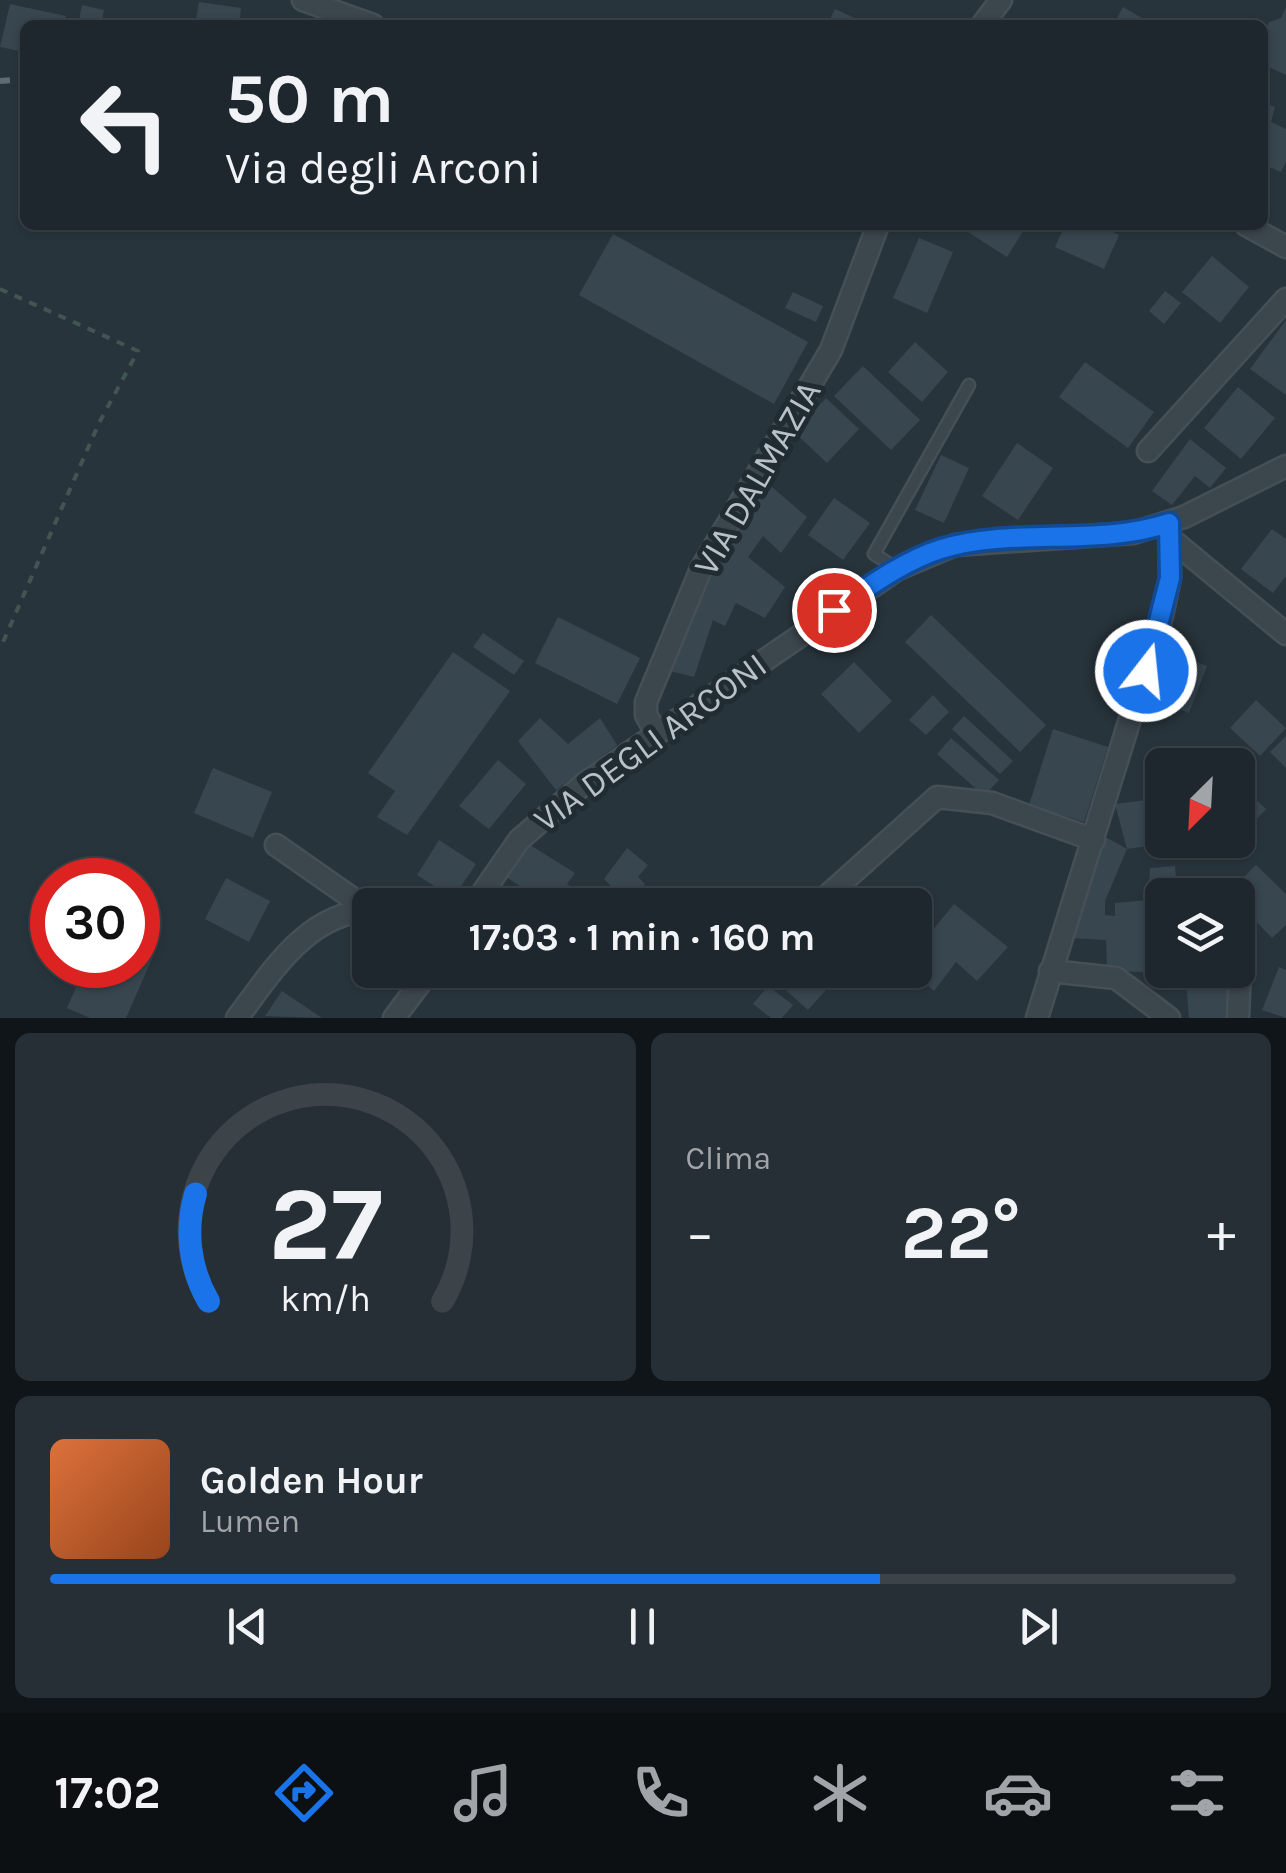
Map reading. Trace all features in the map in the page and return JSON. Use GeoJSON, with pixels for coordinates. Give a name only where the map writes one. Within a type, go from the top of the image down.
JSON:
{"type":"FeatureCollection","features":[{"type":"Feature","properties":{"kind":"street"},"geometry":{"type":"LineString","coordinates":[[303,0],[359,20]]}},
{"type":"Feature","properties":{"kind":"street"},"geometry":{"type":"LineString","coordinates":[[986,20],[1001,0]]}},
{"type":"Feature","properties":{"kind":"street","name":"VIA DALMAZIA"},"geometry":{"type":"LineString","coordinates":[[655,731],[646,715],[646,702],[701,569],[818,375],[876,230]]}},
{"type":"Feature","properties":{"kind":"street"},"geometry":{"type":"LineString","coordinates":[[1256,230],[1286,246]]}},
{"type":"Feature","properties":{"kind":"street"},"geometry":{"type":"LineString","coordinates":[[1148,451],[1286,299]]}},
{"type":"Feature","properties":{"kind":"street","name":"VIA DEGLI ARCONI"},"geometry":{"type":"LineString","coordinates":[[487,888],[535,823],[655,731],[898,570],[955,546],[1171,532],[1286,466]]}},
{"type":"Feature","properties":{"kind":"street"},"geometry":{"type":"LineString","coordinates":[[1171,532],[1286,634]]}},
{"type":"Feature","properties":{"kind":"street"},"geometry":{"type":"LineString","coordinates":[[1037,1018],[1162,616],[1171,532]]}},
{"type":"Feature","properties":{"kind":"street"},"geometry":{"type":"LineString","coordinates":[[836,888],[937,798],[992,802],[1094,840]]}},
{"type":"Feature","properties":{"kind":"street"},"geometry":{"type":"LineString","coordinates":[[276,844],[352,897]]}},
{"type":"Feature","properties":{"kind":"street"},"geometry":{"type":"LineString","coordinates":[[237,1018],[280,960],[303,938],[352,912]]}},
{"type":"Feature","properties":{"kind":"street"},"geometry":{"type":"LineString","coordinates":[[1050,970],[1116,978],[1169,1018]]}},
{"type":"Feature","properties":{"kind":"street"},"geometry":{"type":"LineString","coordinates":[[394,1018],[416,988]]}},
{"type":"Feature","properties":{"kind":"street"},"geometry":{"type":"LineString","coordinates":[[1238,1018],[1239,988]]}},
{"type":"Feature","properties":{"kind":"lane"},"geometry":{"type":"LineString","coordinates":[[898,570],[874,554],[969,385]]}},
{"type":"Feature","properties":{"kind":"path"},"geometry":{"type":"LineString","coordinates":[[0,290],[138,352],[91,440],[0,649]]}},
{"type":"Feature","properties":{"kind":"building"},"geometry":{"type":"Polygon","coordinates":[[[199,2],[241,8],[240,20],[196,20],[199,2]]]}},
{"type":"Feature","properties":{"kind":"building"},"geometry":{"type":"Polygon","coordinates":[[[10,4],[66,16],[65,20],[20,20],[20,51],[0,47],[10,4]]]}},
{"type":"Feature","properties":{"kind":"building"},"geometry":{"type":"Polygon","coordinates":[[[82,5],[104,10],[102,20],[79,20],[82,5]]]}},
{"type":"Feature","properties":{"kind":"building"},"geometry":{"type":"Polygon","coordinates":[[[1123,7],[1145,20],[1116,20],[1123,7]]]}},
{"type":"Feature","properties":{"kind":"building"},"geometry":{"type":"Polygon","coordinates":[[[1286,7],[1286,75],[1268,67],[1268,24],[1281,18],[1286,7]]]}},
{"type":"Feature","properties":{"kind":"building"},"geometry":{"type":"Polygon","coordinates":[[[835,9],[859,20],[830,20],[835,9]]]}},
{"type":"Feature","properties":{"kind":"building"},"geometry":{"type":"Polygon","coordinates":[[[1268,104],[1275,107],[1271,122],[1286,129],[1286,162],[1281,172],[1268,167],[1268,104]]]}},
{"type":"Feature","properties":{"kind":"building"},"geometry":{"type":"Polygon","coordinates":[[[965,230],[1024,230],[1007,257],[965,230]]]}},
{"type":"Feature","properties":{"kind":"building"},"geometry":{"type":"Polygon","coordinates":[[[1063,230],[1108,230],[1119,235],[1104,269],[1055,247],[1063,230]]]}},
{"type":"Feature","properties":{"kind":"building"},"geometry":{"type":"Polygon","coordinates":[[[613,234],[808,342],[774,404],[579,295],[613,234]]]}},
{"type":"Feature","properties":{"kind":"building"},"geometry":{"type":"Polygon","coordinates":[[[919,238],[953,252],[927,313],[893,298],[919,238]]]}},
{"type":"Feature","properties":{"kind":"building"},"geometry":{"type":"Polygon","coordinates":[[[1212,256],[1249,287],[1220,323],[1182,292],[1212,256]]]}},
{"type":"Feature","properties":{"kind":"building"},"geometry":{"type":"Polygon","coordinates":[[[1165,291],[1181,303],[1164,324],[1149,311],[1165,291]]]}},
{"type":"Feature","properties":{"kind":"building"},"geometry":{"type":"Polygon","coordinates":[[[793,292],[823,306],[816,322],[785,308],[793,292]]]}},
{"type":"Feature","properties":{"kind":"building"},"geometry":{"type":"Polygon","coordinates":[[[1286,320],[1286,395],[1250,369],[1286,320]]]}},
{"type":"Feature","properties":{"kind":"building"},"geometry":{"type":"Polygon","coordinates":[[[915,342],[948,372],[922,402],[888,372],[915,342]]]}},
{"type":"Feature","properties":{"kind":"building"},"geometry":{"type":"Polygon","coordinates":[[[1085,362],[1154,412],[1128,448],[1059,397],[1085,362]]]}},
{"type":"Feature","properties":{"kind":"building"},"geometry":{"type":"Polygon","coordinates":[[[863,366],[920,420],[891,450],[834,396],[863,366]]]}},
{"type":"Feature","properties":{"kind":"building"},"geometry":{"type":"Polygon","coordinates":[[[1238,387],[1275,418],[1241,459],[1204,428],[1238,387]]]}},
{"type":"Feature","properties":{"kind":"building"},"geometry":{"type":"Polygon","coordinates":[[[826,398],[859,429],[827,463],[794,432],[826,398]]]}},
{"type":"Feature","properties":{"kind":"building"},"geometry":{"type":"Polygon","coordinates":[[[1190,439],[1226,468],[1210,488],[1195,476],[1172,505],[1152,491],[1190,439]]]}},
{"type":"Feature","properties":{"kind":"building"},"geometry":{"type":"Polygon","coordinates":[[[1017,443],[1053,468],[1018,520],[982,496],[1017,443]]]}},
{"type":"Feature","properties":{"kind":"building"},"geometry":{"type":"Polygon","coordinates":[[[941,455],[969,468],[944,523],[915,510],[941,455]]]}},
{"type":"Feature","properties":{"kind":"building"},"geometry":{"type":"Polygon","coordinates":[[[765,481],[807,517],[781,553],[763,536],[748,557],[785,587],[765,618],[736,603],[725,626],[713,620],[694,677],[670,671],[709,572],[765,481]]]}},
{"type":"Feature","properties":{"kind":"building"},"geometry":{"type":"Polygon","coordinates":[[[834,498],[870,523],[843,560],[808,535],[834,498]]]}},
{"type":"Feature","properties":{"kind":"building"},"geometry":{"type":"Polygon","coordinates":[[[1272,529],[1286,539],[1286,576],[1273,593],[1241,569],[1272,529]]]}},
{"type":"Feature","properties":{"kind":"building"},"geometry":{"type":"Polygon","coordinates":[[[931,615],[1046,725],[1020,752],[905,642],[931,615]]]}},
{"type":"Feature","properties":{"kind":"building"},"geometry":{"type":"Polygon","coordinates":[[[558,617],[640,658],[617,704],[535,663],[558,617]]]}},
{"type":"Feature","properties":{"kind":"building"},"geometry":{"type":"Polygon","coordinates":[[[483,633],[524,661],[514,675],[473,647],[483,633]]]}},
{"type":"Feature","properties":{"kind":"building"},"geometry":{"type":"Polygon","coordinates":[[[453,652],[510,691],[407,835],[377,817],[395,791],[368,773],[453,652]]]}},
{"type":"Feature","properties":{"kind":"building"},"geometry":{"type":"Polygon","coordinates":[[[1170,652],[1207,666],[1189,713],[1152,699],[1170,652]]]}},
{"type":"Feature","properties":{"kind":"building"},"geometry":{"type":"Polygon","coordinates":[[[854,662],[892,701],[859,733],[821,694],[854,662]]]}},
{"type":"Feature","properties":{"kind":"building"},"geometry":{"type":"Polygon","coordinates":[[[933,695],[949,712],[926,735],[909,720],[933,695]]]}},
{"type":"Feature","properties":{"kind":"building"},"geometry":{"type":"Polygon","coordinates":[[[1256,700],[1286,728],[1260,756],[1230,728],[1256,700]]]}},
{"type":"Feature","properties":{"kind":"building"},"geometry":{"type":"Polygon","coordinates":[[[964,716],[1013,761],[1000,774],[952,729],[964,716]]]}},
{"type":"Feature","properties":{"kind":"building"},"geometry":{"type":"Polygon","coordinates":[[[540,718],[568,744],[600,718],[617,745],[556,790],[518,741],[540,718]]]}},
{"type":"Feature","properties":{"kind":"building"},"geometry":{"type":"Polygon","coordinates":[[[1053,729],[1108,747],[1084,822],[1029,805],[1053,729]]]}},
{"type":"Feature","properties":{"kind":"building"},"geometry":{"type":"Polygon","coordinates":[[[1286,736],[1286,768],[1270,752],[1286,736]]]}},
{"type":"Feature","properties":{"kind":"building"},"geometry":{"type":"Polygon","coordinates":[[[951,738],[999,780],[984,796],[937,754],[951,738]]]}},
{"type":"Feature","properties":{"kind":"building"},"geometry":{"type":"Polygon","coordinates":[[[498,760],[526,784],[489,829],[459,806],[498,760]]]}},
{"type":"Feature","properties":{"kind":"building"},"geometry":{"type":"Polygon","coordinates":[[[213,768],[272,792],[253,838],[194,813],[213,768]]]}},
{"type":"Feature","properties":{"kind":"building"},"geometry":{"type":"Polygon","coordinates":[[[1255,799],[1266,809],[1255,821],[1255,799]]]}},
{"type":"Feature","properties":{"kind":"building"},"geometry":{"type":"Polygon","coordinates":[[[1145,800],[1145,847],[1127,849],[1115,804],[1145,800]]]}},
{"type":"Feature","properties":{"kind":"building"},"geometry":{"type":"Polygon","coordinates":[[[1104,836],[1127,849],[1105,901],[1105,915],[1115,916],[1115,903],[1145,900],[1145,972],[1107,971],[1106,940],[1069,938],[1104,836]]]}},
{"type":"Feature","properties":{"kind":"building"},"geometry":{"type":"Polygon","coordinates":[[[439,840],[476,864],[460,888],[437,888],[417,875],[439,840]]]}},
{"type":"Feature","properties":{"kind":"building"},"geometry":{"type":"Polygon","coordinates":[[[527,843],[575,873],[567,884],[573,888],[522,888],[505,876],[527,843]]]}},
{"type":"Feature","properties":{"kind":"building"},"geometry":{"type":"Polygon","coordinates":[[[627,848],[648,865],[638,877],[645,884],[642,888],[613,888],[604,879],[627,848]]]}},
{"type":"Feature","properties":{"kind":"building"},"geometry":{"type":"Polygon","coordinates":[[[1256,865],[1286,894],[1286,925],[1272,938],[1255,920],[1255,878],[1243,878],[1256,865]]]}},
{"type":"Feature","properties":{"kind":"building"},"geometry":{"type":"Polygon","coordinates":[[[1175,866],[1176,878],[1149,878],[1150,868],[1175,866]]]}},
{"type":"Feature","properties":{"kind":"building"},"geometry":{"type":"Polygon","coordinates":[[[226,878],[270,901],[249,942],[205,919],[226,878]]]}},
{"type":"Feature","properties":{"kind":"building"},"geometry":{"type":"Polygon","coordinates":[[[954,904],[1008,947],[977,981],[956,962],[934,991],[931,988],[932,931],[954,904]]]}},
{"type":"Feature","properties":{"kind":"building"},"geometry":{"type":"Polygon","coordinates":[[[1279,967],[1286,970],[1286,1018],[1262,1010],[1279,967]]]}},
{"type":"Feature","properties":{"kind":"building"},"geometry":{"type":"Polygon","coordinates":[[[76,988],[139,988],[126,1018],[90,1018],[67,1008],[76,988]]]}},
{"type":"Feature","properties":{"kind":"building"},"geometry":{"type":"Polygon","coordinates":[[[771,988],[793,1005],[782,1018],[771,1018],[753,1004],[771,988]]]}},
{"type":"Feature","properties":{"kind":"building"},"geometry":{"type":"Polygon","coordinates":[[[783,988],[828,988],[808,1010],[783,988]]]}},
{"type":"Feature","properties":{"kind":"building"},"geometry":{"type":"Polygon","coordinates":[[[1186,988],[1230,988],[1232,1018],[1189,1018],[1186,988]]]}},
{"type":"Feature","properties":{"kind":"building"},"geometry":{"type":"Polygon","coordinates":[[[282,991],[322,1018],[265,1016],[282,991]]]}},
{"type":"Feature","properties":{"kind":"railway"},"geometry":{"type":"LineString","coordinates":[[0,81],[20,79]]}},
{"type":"Feature","properties":{"kind":"railway"},"geometry":{"type":"LineString","coordinates":[[788,230],[794,233]]}},
{"type":"Feature","properties":{"kind":"route"},"geometry":{"type":"LineString","coordinates":[[834,610],[898,570],[942,549],[1133,533],[1169,523],[1170,578],[1146,671]]}}]}
